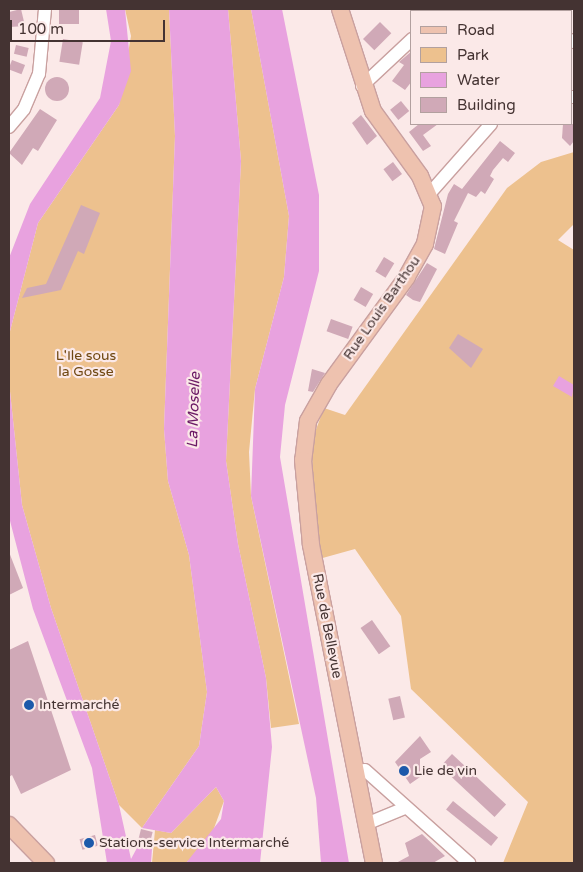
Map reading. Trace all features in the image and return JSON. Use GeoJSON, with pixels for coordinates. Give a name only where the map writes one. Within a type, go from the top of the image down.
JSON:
{"type":"FeatureCollection","features":[{"type":"Feature","properties":{"kind":"main road"},"geometry":{"type":"LineString","coordinates":[[340,9],[373,111],[430,193]]}},
{"type":"Feature","properties":{"kind":"main road","name":"Rue Louis Barthou"},"geometry":{"type":"LineString","coordinates":[[312,415],[425,244],[433,206],[430,193]]}},
{"type":"Feature","properties":{"kind":"main road","name":"Rue de Bellevue"},"geometry":{"type":"LineString","coordinates":[[312,415],[302,460],[311,544],[374,863]]}},
{"type":"Feature","properties":{"kind":"main road"},"geometry":{"type":"LineString","coordinates":[[9,825],[46,863]]}},
{"type":"Feature","properties":{"kind":"street"},"geometry":{"type":"LineString","coordinates":[[9,127],[24,109],[39,74],[45,9]]}},
{"type":"Feature","properties":{"kind":"street"},"geometry":{"type":"LineString","coordinates":[[364,84],[410,41]]}},
{"type":"Feature","properties":{"kind":"street"},"geometry":{"type":"LineString","coordinates":[[430,193],[489,125]]}},
{"type":"Feature","properties":{"kind":"street"},"geometry":{"type":"LineString","coordinates":[[356,773],[365,770],[469,863]]}},
{"type":"Feature","properties":{"kind":"street"},"geometry":{"type":"LineString","coordinates":[[366,824],[406,808]]}},
{"type":"Feature","properties":{"kind":"green space","name":"L'Ile sous la Gosse"},"geometry":{"type":"Polygon","coordinates":[[[125,9],[169,9],[175,136],[164,429],[168,481],[189,555],[207,692],[199,746],[142,828],[119,805],[51,608],[22,505],[9,382],[9,335],[38,223],[119,105],[131,36],[125,9]]]}},
{"type":"Feature","properties":{"kind":"green space"},"geometry":{"type":"Polygon","coordinates":[[[228,9],[251,9],[289,216],[284,277],[255,389],[249,452],[251,496],[299,724],[271,728],[266,678],[238,544],[226,461],[241,161],[228,9]]]}},
{"type":"Feature","properties":{"kind":"green space"},"geometry":{"type":"Polygon","coordinates":[[[574,152],[574,224],[558,240],[574,250],[574,863],[503,863],[528,802],[411,689],[401,616],[355,549],[319,559],[311,443],[324,408],[345,415],[507,188],[541,162],[574,152]]]}},
{"type":"Feature","properties":{"kind":"green space"},"geometry":{"type":"Polygon","coordinates":[[[216,787],[224,801],[210,839],[186,863],[152,863],[155,830],[171,833],[216,787]]]}},
{"type":"Feature","properties":{"kind":"water"},"geometry":{"type":"Polygon","coordinates":[[[106,9],[125,9],[131,71],[119,105],[38,223],[9,335],[9,258],[30,204],[100,98],[111,41],[106,9]]]}},
{"type":"Feature","properties":{"kind":"water","name":"La Moselle"},"geometry":{"type":"Polygon","coordinates":[[[169,9],[228,9],[241,161],[226,461],[238,544],[266,678],[272,747],[260,863],[186,863],[221,819],[224,801],[216,787],[171,833],[142,828],[199,746],[207,692],[189,555],[168,481],[164,429],[175,136],[169,9]]]}},
{"type":"Feature","properties":{"kind":"water"},"geometry":{"type":"Polygon","coordinates":[[[251,9],[282,9],[319,195],[319,271],[285,405],[280,457],[349,863],[321,863],[316,798],[251,496],[255,389],[284,277],[289,216],[251,9]]]}},
{"type":"Feature","properties":{"kind":"water"},"geometry":{"type":"Polygon","coordinates":[[[559,376],[574,385],[572,397],[553,386],[559,376]]]}},
{"type":"Feature","properties":{"kind":"water"},"geometry":{"type":"Polygon","coordinates":[[[9,382],[22,505],[51,608],[119,805],[131,859],[138,846],[152,849],[151,863],[107,863],[92,768],[33,609],[9,517],[9,382]]]}},
{"type":"Feature","properties":{"kind":"building"},"geometry":{"type":"Polygon","coordinates":[[[21,9],[25,26],[10,27],[9,12],[21,9]]]}},
{"type":"Feature","properties":{"kind":"building"},"geometry":{"type":"Polygon","coordinates":[[[59,9],[79,9],[79,24],[59,24],[59,9]]]}},
{"type":"Feature","properties":{"kind":"building"},"geometry":{"type":"Polygon","coordinates":[[[380,22],[391,33],[374,50],[363,39],[380,22]]]}},
{"type":"Feature","properties":{"kind":"building"},"geometry":{"type":"Polygon","coordinates":[[[63,39],[83,42],[79,65],[59,62],[63,39]]]}},
{"type":"Feature","properties":{"kind":"building"},"geometry":{"type":"Polygon","coordinates":[[[16,45],[29,48],[27,57],[14,54],[16,45]]]}},
{"type":"Feature","properties":{"kind":"building"},"geometry":{"type":"Polygon","coordinates":[[[410,53],[410,84],[405,90],[392,81],[404,65],[399,62],[410,53]]]}},
{"type":"Feature","properties":{"kind":"building"},"geometry":{"type":"Polygon","coordinates":[[[12,60],[25,65],[21,74],[9,70],[12,60]]]}},
{"type":"Feature","properties":{"kind":"building"},"geometry":{"type":"Polygon","coordinates":[[[57,77],[66,80],[69,89],[66,98],[57,101],[48,98],[45,89],[48,80],[57,77]]]}},
{"type":"Feature","properties":{"kind":"building"},"geometry":{"type":"Polygon","coordinates":[[[401,101],[409,111],[398,120],[390,110],[401,101]]]}},
{"type":"Feature","properties":{"kind":"building"},"geometry":{"type":"Polygon","coordinates":[[[40,109],[57,120],[38,151],[33,148],[22,165],[9,153],[40,109]]]}},
{"type":"Feature","properties":{"kind":"building"},"geometry":{"type":"Polygon","coordinates":[[[361,115],[377,136],[367,145],[352,123],[361,115]]]}},
{"type":"Feature","properties":{"kind":"building"},"geometry":{"type":"Polygon","coordinates":[[[574,124],[574,141],[570,146],[562,138],[563,125],[574,124]]]}},
{"type":"Feature","properties":{"kind":"building"},"geometry":{"type":"Polygon","coordinates":[[[418,125],[437,125],[423,135],[431,146],[423,151],[409,132],[418,125]]]}},
{"type":"Feature","properties":{"kind":"building"},"geometry":{"type":"Polygon","coordinates":[[[500,141],[515,153],[508,162],[503,158],[493,170],[490,176],[494,179],[485,194],[481,191],[476,197],[468,193],[454,221],[458,223],[445,254],[434,249],[448,194],[454,184],[462,189],[500,141]]]}},
{"type":"Feature","properties":{"kind":"building"},"geometry":{"type":"Polygon","coordinates":[[[393,162],[402,174],[392,181],[383,169],[393,162]]]}},
{"type":"Feature","properties":{"kind":"building"},"geometry":{"type":"Polygon","coordinates":[[[81,205],[100,213],[84,254],[78,251],[61,290],[22,298],[27,288],[46,284],[81,205]]]}},
{"type":"Feature","properties":{"kind":"building"},"geometry":{"type":"Polygon","coordinates":[[[384,257],[394,263],[386,278],[375,272],[384,257]]]}},
{"type":"Feature","properties":{"kind":"building"},"geometry":{"type":"Polygon","coordinates":[[[427,263],[437,269],[420,302],[406,295],[427,263]]]}},
{"type":"Feature","properties":{"kind":"building"},"geometry":{"type":"Polygon","coordinates":[[[361,287],[373,294],[366,307],[354,300],[361,287]]]}},
{"type":"Feature","properties":{"kind":"building"},"geometry":{"type":"Polygon","coordinates":[[[331,319],[353,327],[348,339],[327,331],[331,319]]]}},
{"type":"Feature","properties":{"kind":"building"},"geometry":{"type":"Polygon","coordinates":[[[458,334],[483,349],[471,368],[449,348],[458,334]]]}},
{"type":"Feature","properties":{"kind":"building"},"geometry":{"type":"Polygon","coordinates":[[[312,369],[325,373],[313,392],[308,391],[312,369]]]}},
{"type":"Feature","properties":{"kind":"building"},"geometry":{"type":"Polygon","coordinates":[[[9,552],[23,588],[9,595],[9,552]]]}},
{"type":"Feature","properties":{"kind":"building"},"geometry":{"type":"Polygon","coordinates":[[[372,620],[390,646],[379,654],[361,628],[372,620]]]}},
{"type":"Feature","properties":{"kind":"building","name":"Intermarché"},"geometry":{"type":"Polygon","coordinates":[[[28,641],[71,770],[21,794],[12,775],[9,777],[9,650],[28,641]]]}},
{"type":"Feature","properties":{"kind":"building"},"geometry":{"type":"Polygon","coordinates":[[[400,696],[405,717],[393,720],[388,699],[400,696]]]}},
{"type":"Feature","properties":{"kind":"building"},"geometry":{"type":"Polygon","coordinates":[[[420,736],[431,752],[420,759],[420,777],[410,784],[395,762],[420,736]]]}},
{"type":"Feature","properties":{"kind":"building"},"geometry":{"type":"Polygon","coordinates":[[[452,754],[506,804],[495,817],[440,766],[452,754]]]}},
{"type":"Feature","properties":{"kind":"building"},"geometry":{"type":"Polygon","coordinates":[[[453,801],[498,838],[491,846],[446,810],[453,801]]]}},
{"type":"Feature","properties":{"kind":"building"},"geometry":{"type":"Polygon","coordinates":[[[141,829],[153,832],[150,843],[138,840],[141,829]]]}},
{"type":"Feature","properties":{"kind":"building"},"geometry":{"type":"Polygon","coordinates":[[[422,834],[445,856],[433,863],[396,863],[409,856],[405,843],[422,834]]]}},
{"type":"Feature","properties":{"kind":"building","name":"Stations-service Intermarché"},"geometry":{"type":"Polygon","coordinates":[[[95,835],[98,846],[82,850],[80,839],[95,835]]]}},
{"type":"Feature","properties":{"kind":"place","name":"Intermarché"},"geometry":{"type":"Point","coordinates":[29,705]}},
{"type":"Feature","properties":{"kind":"place","name":"Lie de vin"},"geometry":{"type":"Point","coordinates":[404,771]}},
{"type":"Feature","properties":{"kind":"place","name":"Stations-service Intermarché"},"geometry":{"type":"Point","coordinates":[89,843]}}]}
